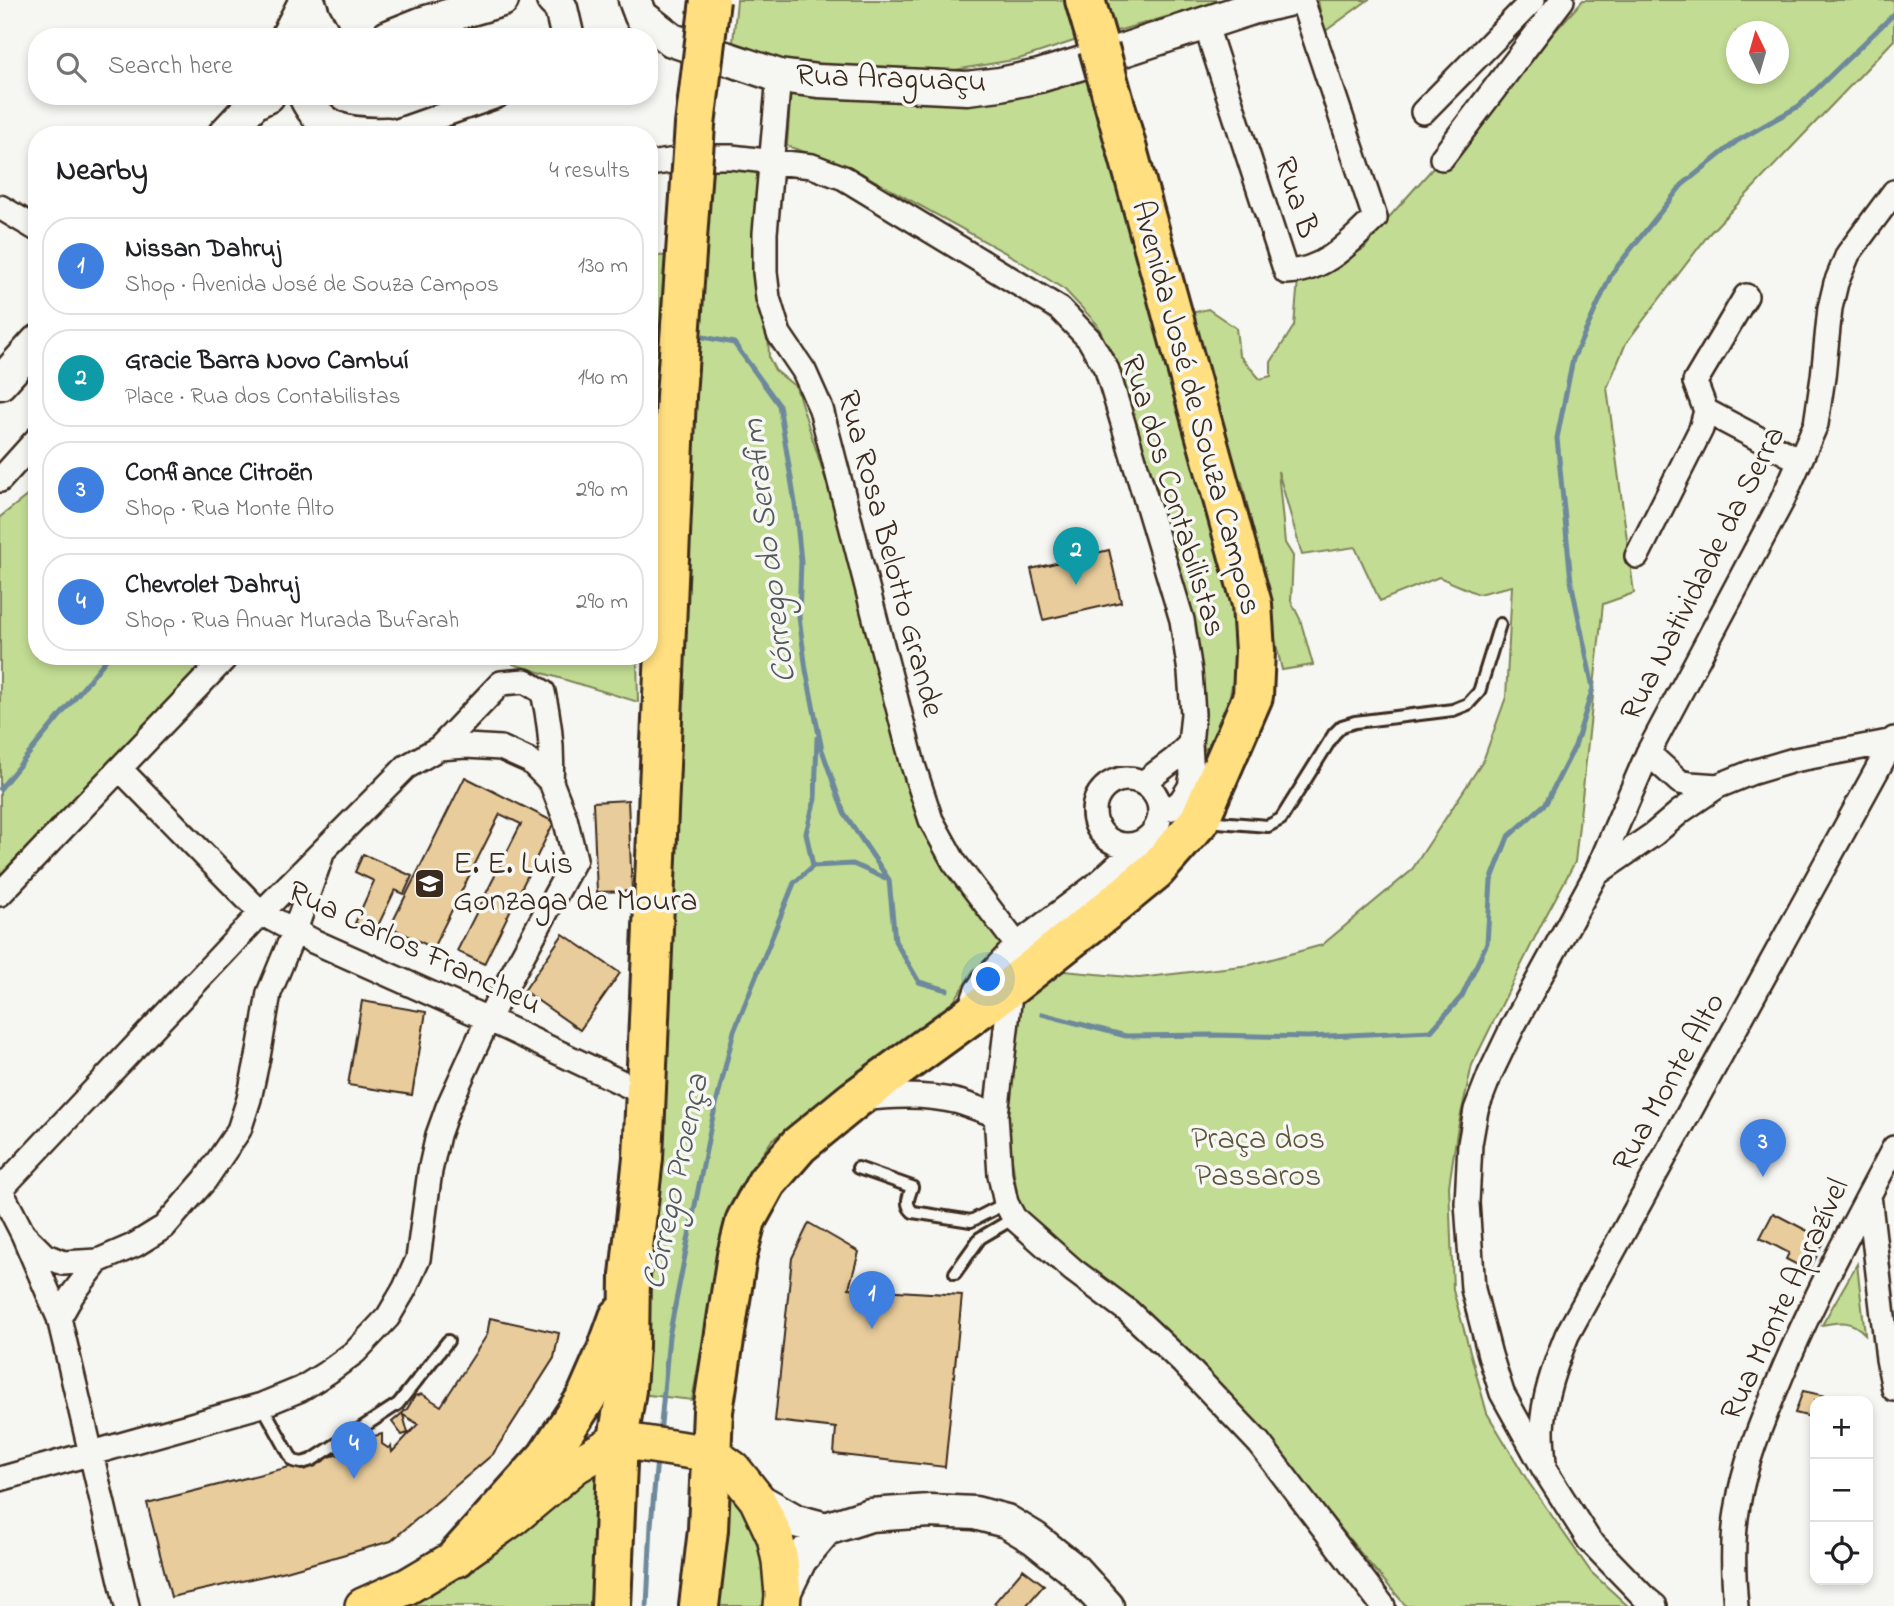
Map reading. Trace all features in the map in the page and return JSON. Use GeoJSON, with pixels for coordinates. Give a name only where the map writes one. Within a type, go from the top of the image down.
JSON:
{"type":"FeatureCollection","features":[{"type":"Feature","properties":{"kind":"highway"},"geometry":{"type":"LineString","coordinates":[[611,1606],[628,1442],[630,1275],[643,1158],[676,397],[695,125],[710,0]]}},
{"type":"Feature","properties":{"kind":"highway","name":"Avenida José de Souza Campos"},"geometry":{"type":"LineString","coordinates":[[699,1606],[708,1530],[695,1451],[713,1410],[737,1255],[746,1220],[767,1182],[799,1145],[854,1100],[1011,986],[1156,870],[1199,821],[1253,696],[1255,651],[1252,604],[1085,0]]}},
{"type":"Feature","properties":{"kind":"highway"},"geometry":{"type":"LineString","coordinates":[[457,1557],[547,1457],[586,1398],[607,1350],[630,1275]]}},
{"type":"Feature","properties":{"kind":"main road"},"geometry":{"type":"LineString","coordinates":[[292,28],[307,0]]}},
{"type":"Feature","properties":{"kind":"main road"},"geometry":{"type":"LineString","coordinates":[[307,0],[320,28]]}},
{"type":"Feature","properties":{"kind":"main road"},"geometry":{"type":"LineString","coordinates":[[410,28],[502,0]]}},
{"type":"Feature","properties":{"kind":"main road"},"geometry":{"type":"LineString","coordinates":[[553,0],[561,8],[566,28]]}},
{"type":"Feature","properties":{"kind":"main road","name":"Rua Araguaçu"},"geometry":{"type":"LineString","coordinates":[[635,0],[649,28]]}},
{"type":"Feature","properties":{"kind":"main road","name":"Rua Araguaçu"},"geometry":{"type":"LineString","coordinates":[[660,44],[779,76],[818,81],[967,88],[1039,76],[1252,8],[1287,0]]}},
{"type":"Feature","properties":{"kind":"main road"},"geometry":{"type":"LineString","coordinates":[[234,126],[253,105]]}},
{"type":"Feature","properties":{"kind":"main road"},"geometry":{"type":"LineString","coordinates":[[310,105],[331,126]]}},
{"type":"Feature","properties":{"kind":"main road"},"geometry":{"type":"LineString","coordinates":[[0,383],[28,352]]}},
{"type":"Feature","properties":{"kind":"main road"},"geometry":{"type":"LineString","coordinates":[[363,1606],[408,1586],[457,1557],[505,1524],[575,1466],[628,1442],[695,1451],[733,1469],[757,1499],[775,1537],[783,1600]]}},
{"type":"Feature","properties":{"kind":"main road"},"geometry":{"type":"LineString","coordinates":[[757,1499],[796,1521],[826,1529]]}},
{"type":"Feature","properties":{"kind":"main road"},"geometry":{"type":"LineString","coordinates":[[783,1600],[800,1560],[826,1529],[870,1515],[930,1511],[975,1513],[1006,1521],[1034,1538],[1074,1570],[1107,1606]]}},
{"type":"Feature","properties":{"kind":"street","name":"Rua B"},"geometry":{"type":"LineString","coordinates":[[1205,23],[1286,272],[1299,271],[1316,267],[1343,248],[1375,218],[1303,0]]}},
{"type":"Feature","properties":{"kind":"street"},"geometry":{"type":"LineString","coordinates":[[1423,112],[1533,0]]}},
{"type":"Feature","properties":{"kind":"street"},"geometry":{"type":"LineString","coordinates":[[1442,158],[1562,0]]}},
{"type":"Feature","properties":{"kind":"street","name":"Rua Rosa Belotto Grande"},"geometry":{"type":"LineString","coordinates":[[779,76],[765,233],[768,298],[779,334],[804,371],[821,409],[912,765],[930,820],[954,862],[1017,945]]}},
{"type":"Feature","properties":{"kind":"street"},"geometry":{"type":"LineString","coordinates":[[410,126],[471,105]]}},
{"type":"Feature","properties":{"kind":"street","name":"Rua dos Contabilistas"},"geometry":{"type":"LineString","coordinates":[[658,163],[697,157],[731,157],[812,166],[844,178],[1060,309],[1089,339],[1107,370],[1182,620],[1190,672],[1193,714],[1190,788],[1181,801],[1172,808],[1161,811],[1159,823],[1144,841]]}},
{"type":"Feature","properties":{"kind":"street","name":"Rua Natividade da Serra"},"geometry":{"type":"LineString","coordinates":[[1473,1289],[1467,1203],[1470,1143],[1476,1110],[1513,1026],[1595,873],[1648,753],[1782,501],[1816,424],[1824,377],[1830,308],[1836,283],[1848,254],[1894,191]]}},
{"type":"Feature","properties":{"kind":"street"},"geometry":{"type":"LineString","coordinates":[[0,207],[28,224]]}},
{"type":"Feature","properties":{"kind":"street"},"geometry":{"type":"LineString","coordinates":[[1637,556],[1701,429],[1706,411],[1695,382],[1746,296]]}},
{"type":"Feature","properties":{"kind":"street"},"geometry":{"type":"LineString","coordinates":[[1706,411],[1798,460]]}},
{"type":"Feature","properties":{"kind":"street"},"geometry":{"type":"LineString","coordinates":[[0,480],[28,449]]}},
{"type":"Feature","properties":{"kind":"street"},"geometry":{"type":"LineString","coordinates":[[0,894],[218,665]]}},
{"type":"Feature","properties":{"kind":"street"},"geometry":{"type":"LineString","coordinates":[[0,1479],[92,1453],[262,1405],[301,1389],[355,1352],[388,1317],[418,1259],[430,1171],[448,1107],[488,1018],[575,859],[565,818],[551,782],[550,723],[543,692],[525,681],[501,683],[439,748],[406,767],[261,913],[1,1189],[60,1318],[92,1453],[127,1606]]}},
{"type":"Feature","properties":{"kind":"street"},"geometry":{"type":"LineString","coordinates":[[1143,783],[1175,760],[1234,738]]}},
{"type":"Feature","properties":{"kind":"street"},"geometry":{"type":"LineString","coordinates":[[1595,873],[1654,834],[1681,811],[1718,786],[1794,760],[1894,740]]}},
{"type":"Feature","properties":{"kind":"street","name":"Rua Monte Alto"},"geometry":{"type":"LineString","coordinates":[[1544,1469],[1542,1429],[1546,1398],[1567,1335],[1894,740]]}},
{"type":"Feature","properties":{"kind":"street"},"geometry":{"type":"LineString","coordinates":[[439,748],[500,748],[530,761],[551,782]]}},
{"type":"Feature","properties":{"kind":"street","name":"Rua Natividade da Serra"},"geometry":{"type":"LineString","coordinates":[[1648,753],[1680,782],[1718,786]]}},
{"type":"Feature","properties":{"kind":"street","name":"Rua Carlos Francheu"},"geometry":{"type":"LineString","coordinates":[[120,769],[261,913],[313,941],[488,1018],[646,1094]]}},
{"type":"Feature","properties":{"kind":"street"},"geometry":{"type":"LineString","coordinates":[[1144,841],[1129,846],[1118,844],[1102,835],[1094,814],[1099,794],[1116,781],[1127,779],[1143,783],[1152,790],[1161,811]]}},
{"type":"Feature","properties":{"kind":"street"},"geometry":{"type":"LineString","coordinates":[[1624,810],[1641,828],[1654,834]]}},
{"type":"Feature","properties":{"kind":"street"},"geometry":{"type":"LineString","coordinates":[[967,1019],[978,990],[1017,945],[1096,885],[1144,841]]}},
{"type":"Feature","properties":{"kind":"street"},"geometry":{"type":"LineString","coordinates":[[1096,885],[1118,844]]}},
{"type":"Feature","properties":{"kind":"street"},"geometry":{"type":"LineString","coordinates":[[23,1234],[44,1255],[63,1262],[98,1261],[135,1245],[164,1227],[205,1180],[239,1130],[249,1099],[269,993],[324,850]]}},
{"type":"Feature","properties":{"kind":"street"},"geometry":{"type":"LineString","coordinates":[[1011,986],[996,1115],[1000,1175],[1010,1211],[1073,1270],[1128,1311],[1183,1363],[1259,1443],[1382,1606]]}},
{"type":"Feature","properties":{"kind":"street"},"geometry":{"type":"LineString","coordinates":[[854,1100],[879,1097],[936,1098],[959,1102],[996,1115]]}},
{"type":"Feature","properties":{"kind":"street","name":"Rua Monte Aprazível"},"geometry":{"type":"LineString","coordinates":[[1736,1606],[1734,1584],[1737,1506],[1752,1448],[1788,1358],[1827,1273],[1894,1148]]}},
{"type":"Feature","properties":{"kind":"street"},"geometry":{"type":"LineString","coordinates":[[1869,1195],[1894,1389]]}},
{"type":"Feature","properties":{"kind":"street"},"geometry":{"type":"LineString","coordinates":[[60,1318],[72,1295],[98,1261]]}},
{"type":"Feature","properties":{"kind":"street","name":"Rua Monte Alto"},"geometry":{"type":"LineString","coordinates":[[1473,1289],[1502,1393],[1544,1469],[1589,1540],[1655,1606]]}},
{"type":"Feature","properties":{"kind":"lane"},"geometry":{"type":"LineString","coordinates":[[1199,821],[1268,826],[1281,819],[1334,734],[1342,726],[1355,722],[1453,710],[1468,704],[1479,692],[1500,624]]}},
{"type":"Feature","properties":{"kind":"lane"},"geometry":{"type":"LineString","coordinates":[[858,1168],[912,1187],[907,1201],[908,1208],[913,1212],[971,1221],[1010,1211]]}},
{"type":"Feature","properties":{"kind":"lane"},"geometry":{"type":"LineString","coordinates":[[955,1273],[980,1238],[1010,1211]]}},
{"type":"Feature","properties":{"kind":"lane"},"geometry":{"type":"LineString","coordinates":[[971,1221],[980,1238]]}},
{"type":"Feature","properties":{"kind":"lane"},"geometry":{"type":"LineString","coordinates":[[262,1405],[293,1461],[302,1463],[312,1460],[398,1404],[448,1341]]}},
{"type":"Feature","properties":{"kind":"green space"},"geometry":{"type":"Polygon","coordinates":[[[737,0],[1071,0],[1083,38],[1019,59],[949,71],[807,65],[732,53],[737,0]]]}},
{"type":"Feature","properties":{"kind":"green space"},"geometry":{"type":"Polygon","coordinates":[[[1092,0],[1225,0],[1103,35],[1092,0]]]}},
{"type":"Feature","properties":{"kind":"green space"},"geometry":{"type":"Polygon","coordinates":[[[1318,0],[1368,0],[1324,32],[1318,0]]]}},
{"type":"Feature","properties":{"kind":"green space","name":"Praça dos Passaros"},"geometry":{"type":"Polygon","coordinates":[[[1583,0],[1894,0],[1894,40],[1709,234],[1626,343],[1607,388],[1634,593],[1603,604],[1575,862],[1472,1065],[1457,1132],[1449,1186],[1453,1290],[1487,1413],[1529,1483],[1591,1572],[1628,1606],[1406,1606],[1265,1434],[1192,1353],[1020,1214],[1005,1112],[1014,1006],[1053,970],[1139,978],[1250,965],[1322,945],[1411,871],[1483,761],[1506,697],[1512,586],[1478,594],[1439,577],[1380,601],[1355,547],[1302,555],[1278,471],[1285,543],[1293,556],[1291,601],[1300,619],[1313,665],[1282,670],[1270,617],[1252,566],[1251,522],[1242,482],[1228,477],[1183,315],[1208,309],[1236,328],[1239,355],[1260,379],[1271,376],[1271,362],[1294,326],[1298,280],[1364,249],[1383,224],[1583,0]]]}},
{"type":"Feature","properties":{"kind":"green space"},"geometry":{"type":"Polygon","coordinates":[[[1092,71],[1224,559],[1239,654],[1221,736],[1204,750],[1195,652],[1163,509],[1121,377],[1097,324],[1065,290],[1015,258],[850,167],[787,146],[791,89],[1092,71]]]}},
{"type":"Feature","properties":{"kind":"green space"},"geometry":{"type":"Polygon","coordinates":[[[697,157],[771,161],[765,233],[769,358],[775,370],[796,387],[828,487],[914,797],[1004,945],[973,971],[951,1006],[772,1140],[737,1192],[715,1277],[692,1400],[640,1394],[697,157]]]}},
{"type":"Feature","properties":{"kind":"green space"},"geometry":{"type":"Polygon","coordinates":[[[658,256],[665,256],[658,402],[658,256]]]}},
{"type":"Feature","properties":{"kind":"green space"},"geometry":{"type":"Polygon","coordinates":[[[28,495],[28,665],[203,665],[0,875],[0,517],[28,495]]]}},
{"type":"Feature","properties":{"kind":"green space"},"geometry":{"type":"Polygon","coordinates":[[[516,665],[637,665],[638,702],[516,665]]]}},
{"type":"Feature","properties":{"kind":"green space"},"geometry":{"type":"Polygon","coordinates":[[[1857,1264],[1865,1334],[1855,1326],[1845,1323],[1822,1325],[1857,1264]]]}},
{"type":"Feature","properties":{"kind":"green space"},"geometry":{"type":"Polygon","coordinates":[[[607,1460],[596,1606],[379,1606],[607,1460]]]}},
{"type":"Feature","properties":{"kind":"green space"},"geometry":{"type":"Polygon","coordinates":[[[719,1476],[748,1500],[768,1553],[767,1606],[706,1606],[719,1476]]]}},
{"type":"Feature","properties":{"kind":"building"},"geometry":{"type":"Polygon","coordinates":[[[1109,550],[1121,602],[1043,620],[1031,569],[1109,550]]]}},
{"type":"Feature","properties":{"kind":"building"},"geometry":{"type":"Polygon","coordinates":[[[465,777],[554,822],[484,964],[457,951],[521,824],[500,814],[433,948],[390,927],[465,777]]]}},
{"type":"Feature","properties":{"kind":"building"},"geometry":{"type":"Polygon","coordinates":[[[628,800],[632,891],[597,892],[593,802],[628,800]]]}},
{"type":"Feature","properties":{"kind":"building"},"geometry":{"type":"Polygon","coordinates":[[[363,854],[412,876],[404,894],[395,890],[375,932],[355,923],[374,881],[355,872],[363,854]]]}},
{"type":"Feature","properties":{"kind":"building"},"geometry":{"type":"Polygon","coordinates":[[[563,934],[620,973],[580,1030],[524,991],[563,934]]]}},
{"type":"Feature","properties":{"kind":"building"},"geometry":{"type":"Polygon","coordinates":[[[362,1001],[426,1012],[412,1095],[348,1085],[362,1001]]]}},
{"type":"Feature","properties":{"kind":"building"},"geometry":{"type":"Polygon","coordinates":[[[1773,1213],[1825,1240],[1809,1271],[1786,1259],[1789,1253],[1760,1238],[1773,1213]]]}},
{"type":"Feature","properties":{"kind":"building"},"geometry":{"type":"Polygon","coordinates":[[[809,1223],[859,1252],[849,1288],[962,1295],[945,1467],[834,1454],[836,1428],[775,1421],[792,1258],[809,1223]]]}},
{"type":"Feature","properties":{"kind":"building"},"geometry":{"type":"Polygon","coordinates":[[[490,1318],[559,1333],[554,1358],[493,1454],[391,1541],[286,1571],[171,1597],[147,1503],[368,1447],[370,1437],[382,1434],[382,1444],[388,1448],[391,1446],[392,1452],[418,1424],[403,1415],[408,1433],[402,1435],[392,1422],[407,1409],[415,1396],[422,1394],[441,1406],[487,1335],[490,1318]]]}},
{"type":"Feature","properties":{"kind":"building"},"geometry":{"type":"Polygon","coordinates":[[[1803,1391],[1826,1396],[1810,1396],[1810,1417],[1795,1413],[1803,1391]]]}},
{"type":"Feature","properties":{"kind":"building"},"geometry":{"type":"Polygon","coordinates":[[[1023,1569],[1044,1585],[1026,1606],[998,1606],[994,1603],[1023,1569]]]}},
{"type":"Feature","properties":{"kind":"waterway"},"geometry":{"type":"LineString","coordinates":[[1042,1014],[1126,1036],[1308,1037],[1431,1031],[1462,996],[1487,943],[1491,881],[1508,837],[1546,803],[1575,746],[1593,688],[1571,581],[1557,438],[1573,359],[1612,273],[1682,185],[1737,141],[1799,106],[1894,14]]}},
{"type":"Feature","properties":{"kind":"waterway","name":"Córrego do Serafim"},"geometry":{"type":"LineString","coordinates":[[658,327],[666,329]]}},
{"type":"Feature","properties":{"kind":"waterway","name":"Córrego do Serafim"},"geometry":{"type":"LineString","coordinates":[[693,335],[734,343],[779,405],[795,503],[801,561],[799,617],[806,670],[822,750],[844,813],[889,880],[895,941],[919,982],[947,990]]}},
{"type":"Feature","properties":{"kind":"waterway","name":"Córrego do Serafim"},"geometry":{"type":"LineString","coordinates":[[0,789],[102,665]]}},
{"type":"Feature","properties":{"kind":"waterway","name":"Córrego do Serafim"},"geometry":{"type":"LineString","coordinates":[[813,866],[806,833],[815,799],[817,738]]}},
{"type":"Feature","properties":{"kind":"waterway","name":"Córrego Proença"},"geometry":{"type":"LineString","coordinates":[[660,1435],[669,1336],[711,1125],[734,1031],[794,883],[813,866],[853,864],[889,880]]}},
{"type":"Feature","properties":{"kind":"waterway","name":"Córrego Proença"},"geometry":{"type":"LineString","coordinates":[[647,1606],[657,1459]]}},
{"type":"Feature","properties":{"kind":"place","name":"Gracie Barra Novo Cambuí"},"geometry":{"type":"Point","coordinates":[1076,585]}},
{"type":"Feature","properties":{"kind":"place","name":"E. E. Luis Gonzaga de Moura"},"geometry":{"type":"Point","coordinates":[430,883]}},
{"type":"Feature","properties":{"kind":"place","name":"Confiance Citroën"},"geometry":{"type":"Point","coordinates":[1763,1177]}},
{"type":"Feature","properties":{"kind":"place","name":"Nissan Dahruj"},"geometry":{"type":"Point","coordinates":[872,1329]}},
{"type":"Feature","properties":{"kind":"place","name":"Chevrolet Dahruj"},"geometry":{"type":"Point","coordinates":[354,1479]}}]}
